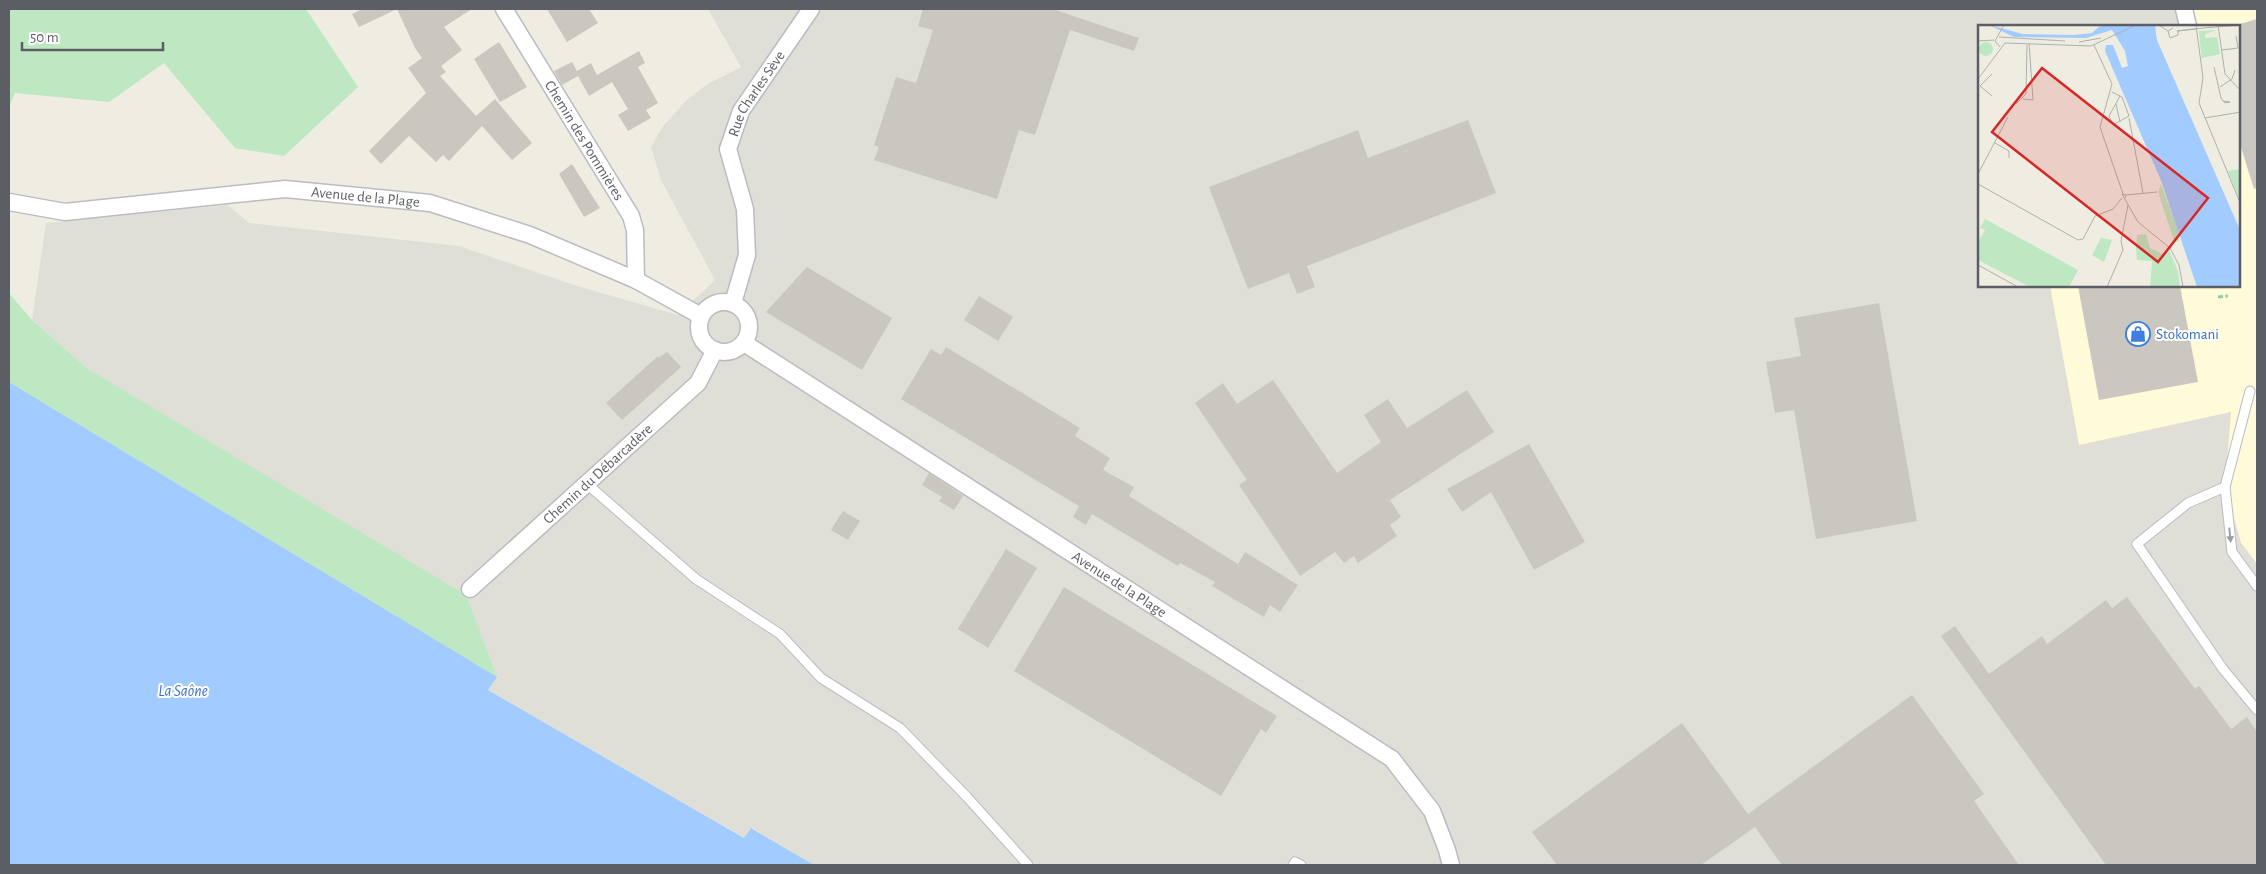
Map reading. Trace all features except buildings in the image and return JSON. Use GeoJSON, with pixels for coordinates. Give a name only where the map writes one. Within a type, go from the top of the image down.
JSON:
{"type":"FeatureCollection","features":[{"type":"Feature","properties":{"kind":"street","name":"Chemin des Pommières"},"geometry":{"type":"LineString","coordinates":[[504,9],[631,216],[635,230],[636,280]]}},
{"type":"Feature","properties":{"kind":"street","name":"Rue Charles Sève"},"geometry":{"type":"LineString","coordinates":[[733,303],[747,255],[745,209],[728,149],[741,111],[810,9]]}},
{"type":"Feature","properties":{"kind":"street"},"geometry":{"type":"LineString","coordinates":[[2184,9],[2188,25]]}},
{"type":"Feature","properties":{"kind":"street","name":"Avenue de la Plage"},"geometry":{"type":"LineString","coordinates":[[9,202],[37,209],[65,212],[284,189],[430,204],[530,235],[636,280],[701,316]]}},
{"type":"Feature","properties":{"kind":"street"},"geometry":{"type":"LineString","coordinates":[[733,303],[741,308],[747,316],[750,325],[749,334],[744,342],[731,351],[715,350],[702,340],[700,332],[701,316],[707,308],[715,304],[733,303]]}},
{"type":"Feature","properties":{"kind":"street","name":"Avenue de la Plage"},"geometry":{"type":"LineString","coordinates":[[744,342],[1392,759],[1432,811],[1448,850],[1451,865]]}},
{"type":"Feature","properties":{"kind":"street","name":"Chemin du Débarcadère"},"geometry":{"type":"LineString","coordinates":[[470,589],[698,383],[715,350]]}},
{"type":"Feature","properties":{"kind":"lane"},"geometry":{"type":"LineString","coordinates":[[2250,391],[2226,486],[2232,552],[2257,586]]}},
{"type":"Feature","properties":{"kind":"lane"},"geometry":{"type":"LineString","coordinates":[[587,484],[696,579],[780,634],[821,678],[900,728],[967,797],[1028,865]]}},
{"type":"Feature","properties":{"kind":"lane"},"geometry":{"type":"LineString","coordinates":[[2226,486],[2188,503],[2138,544],[2223,669],[2257,710]]}},
{"type":"Feature","properties":{"kind":"lane"},"geometry":{"type":"LineString","coordinates":[[1293,865],[1295,862],[1300,865]]}},
{"type":"Feature","properties":{"kind":"path"},"geometry":{"type":"LineString","coordinates":[[2218,297],[2228,296]]}},
{"type":"Feature","properties":{"kind":"shaded area"},"geometry":{"type":"Polygon","coordinates":[[[708,9],[2189,9],[2190,25],[1978,25],[1978,288],[2050,288],[2079,445],[2231,412],[2225,487],[2241,543],[2257,564],[2257,865],[814,865],[752,828],[745,838],[488,690],[88,369],[32,320],[46,223],[228,205],[249,223],[459,246],[577,286],[678,315],[715,280],[661,180],[651,147],[663,126],[687,100],[706,85],[741,67],[708,9]]]}},
{"type":"Feature","properties":{"kind":"shaded area"},"geometry":{"type":"Polygon","coordinates":[[[2189,9],[2257,9],[2257,564],[2241,543],[2225,487],[2079,446],[2050,288],[2241,288],[2241,25],[2190,25],[2189,9]]]}},
{"type":"Feature","properties":{"kind":"green space"},"geometry":{"type":"Polygon","coordinates":[[[9,9],[306,9],[358,87],[284,156],[235,148],[164,63],[109,102],[15,93],[9,107],[9,9]]]}},
{"type":"Feature","properties":{"kind":"green space"},"geometry":{"type":"Polygon","coordinates":[[[9,293],[32,320],[88,369],[466,595],[497,677],[9,382],[9,293]]]}},
{"type":"Feature","properties":{"kind":"water","name":"La Saône"},"geometry":{"type":"Polygon","coordinates":[[[9,382],[497,677],[488,690],[744,838],[751,828],[814,865],[9,865],[9,382]]]}},
{"type":"Feature","properties":{"kind":"place","name":"Stokomani"},"geometry":{"type":"Point","coordinates":[2138,334]}}]}
